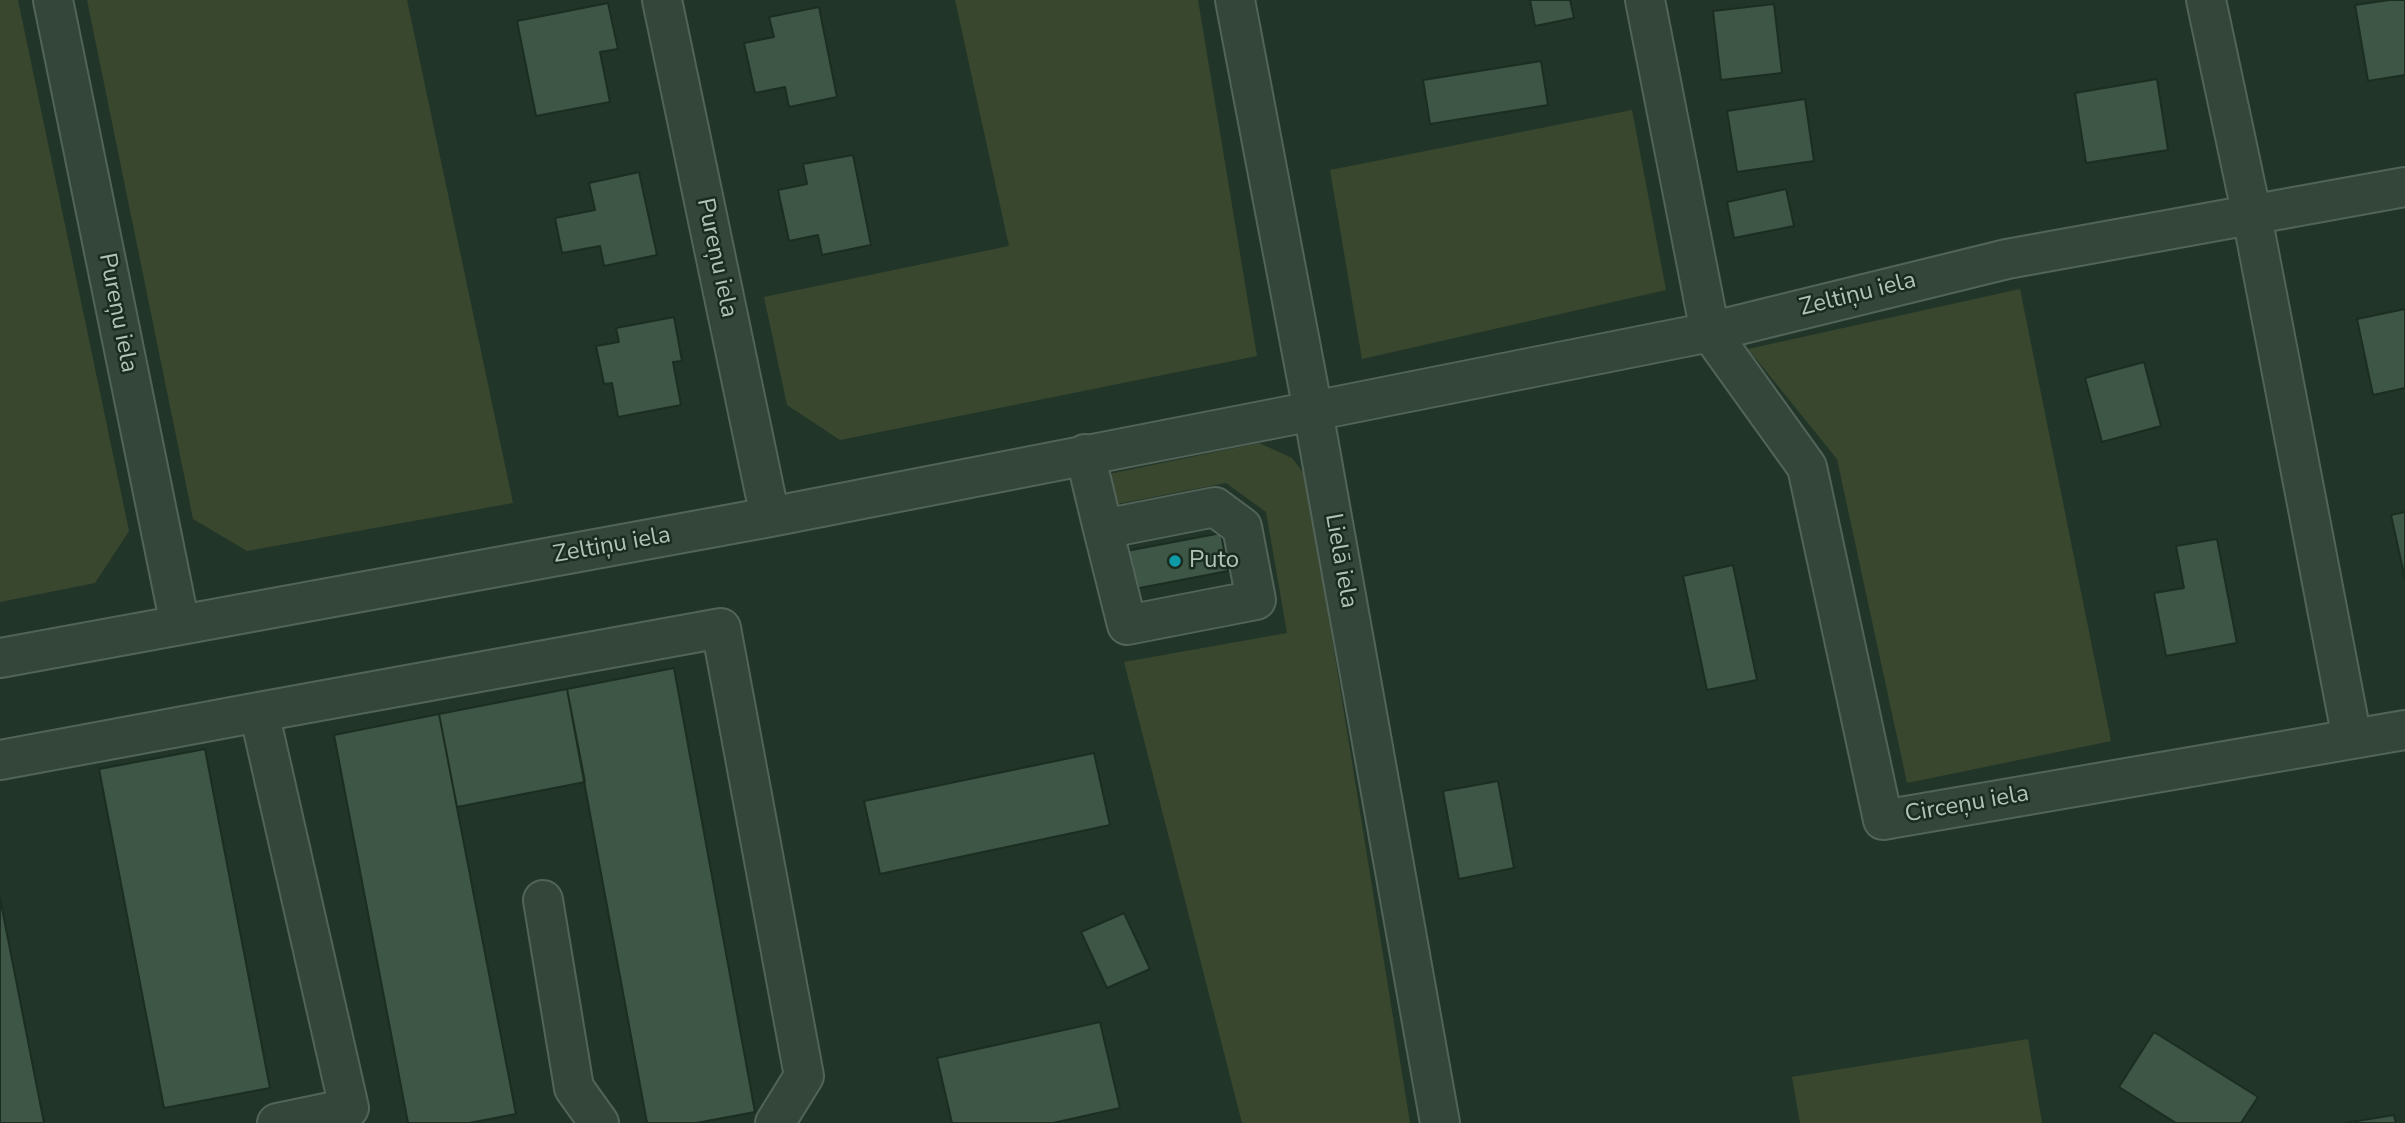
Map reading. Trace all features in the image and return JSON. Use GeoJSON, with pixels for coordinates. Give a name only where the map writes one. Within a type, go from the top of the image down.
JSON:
{"type":"FeatureCollection","features":[{"type":"Feature","properties":{"kind":"street","name":"Pureņu iela"},"geometry":{"type":"LineString","coordinates":[[53,0],[180,625]]}},
{"type":"Feature","properties":{"kind":"street","name":"Pureņu iela"},"geometry":{"type":"LineString","coordinates":[[662,0],[770,517]]}},
{"type":"Feature","properties":{"kind":"street","name":"Lielā iela"},"geometry":{"type":"LineString","coordinates":[[1234,0],[1313,411],[1440,1123]]}},
{"type":"Feature","properties":{"kind":"street"},"geometry":{"type":"LineString","coordinates":[[1645,0],[1710,332]]}},
{"type":"Feature","properties":{"kind":"street"},"geometry":{"type":"LineString","coordinates":[[2206,0],[2252,216],[2352,739]]}},
{"type":"Feature","properties":{"kind":"street","name":"Zeltiņu iela"},"geometry":{"type":"LineString","coordinates":[[0,658],[770,517],[1313,411],[1710,332],[2007,259],[2405,187]]}},
{"type":"Feature","properties":{"kind":"street","name":"Circeņu iela"},"geometry":{"type":"LineString","coordinates":[[1710,332],[1807,467],[1884,820],[2405,730]]}},
{"type":"Feature","properties":{"kind":"street"},"geometry":{"type":"LineString","coordinates":[[1085,454],[1102,529]]}},
{"type":"Feature","properties":{"kind":"street"},"geometry":{"type":"LineString","coordinates":[[0,760],[722,628],[804,1076],[775,1123]]}},
{"type":"Feature","properties":{"kind":"street"},"geometry":{"type":"LineString","coordinates":[[259,712],[349,1108],[277,1123]]}},
{"type":"Feature","properties":{"kind":"street"},"geometry":{"type":"LineString","coordinates":[[543,900],[574,1088],[599,1123]]}},
{"type":"Feature","properties":{"kind":"green space"},"geometry":{"type":"Polygon","coordinates":[[[0,0],[18,0],[129,531],[95,583],[0,602],[0,0]]]}},
{"type":"Feature","properties":{"kind":"green space"},"geometry":{"type":"Polygon","coordinates":[[[87,0],[407,0],[513,503],[247,551],[193,519],[87,0]]]}},
{"type":"Feature","properties":{"kind":"green space"},"geometry":{"type":"Polygon","coordinates":[[[955,0],[1198,0],[1257,356],[840,440],[787,405],[764,297],[1009,246],[955,0]]]}},
{"type":"Feature","properties":{"kind":"green space"},"geometry":{"type":"Polygon","coordinates":[[[1632,110],[1666,290],[1362,359],[1330,170],[1632,110]]]}},
{"type":"Feature","properties":{"kind":"green space"},"geometry":{"type":"Polygon","coordinates":[[[2020,289],[2111,741],[1907,783],[1837,459],[1748,349],[2020,289]]]}},
{"type":"Feature","properties":{"kind":"green space"},"geometry":{"type":"Polygon","coordinates":[[[1259,443],[1292,458],[1306,476],[1410,1123],[1242,1123],[1124,662],[1287,633],[1266,512],[1226,483],[1117,504],[1109,474],[1259,443]]]}},
{"type":"Feature","properties":{"kind":"green space"},"geometry":{"type":"Polygon","coordinates":[[[2028,1039],[2042,1123],[1800,1123],[1792,1077],[2028,1039]]]}},
{"type":"Feature","properties":{"kind":"building"},"geometry":{"type":"Polygon","coordinates":[[[1530,0],[1570,0],[1574,18],[1535,26],[1530,0]]]}},
{"type":"Feature","properties":{"kind":"building"},"geometry":{"type":"Polygon","coordinates":[[[2405,0],[2405,75],[2368,81],[2355,5],[2405,0]]]}},
{"type":"Feature","properties":{"kind":"building"},"geometry":{"type":"Polygon","coordinates":[[[608,3],[618,49],[600,52],[610,102],[536,116],[517,21],[608,3]]]}},
{"type":"Feature","properties":{"kind":"building"},"geometry":{"type":"Polygon","coordinates":[[[1774,4],[1782,73],[1721,80],[1713,11],[1774,4]]]}},
{"type":"Feature","properties":{"kind":"building"},"geometry":{"type":"Polygon","coordinates":[[[819,7],[837,97],[789,107],[785,87],[755,93],[744,43],[774,37],[769,17],[819,7]]]}},
{"type":"Feature","properties":{"kind":"building"},"geometry":{"type":"Polygon","coordinates":[[[1541,61],[1548,105],[1430,124],[1423,80],[1541,61]]]}},
{"type":"Feature","properties":{"kind":"building"},"geometry":{"type":"Polygon","coordinates":[[[2157,79],[2168,150],[2086,163],[2075,93],[2157,79]]]}},
{"type":"Feature","properties":{"kind":"building"},"geometry":{"type":"Polygon","coordinates":[[[1805,99],[1814,161],[1737,172],[1727,111],[1805,99]]]}},
{"type":"Feature","properties":{"kind":"building"},"geometry":{"type":"Polygon","coordinates":[[[853,155],[871,245],[822,255],[818,235],[789,241],[778,190],[807,184],[803,164],[853,155]]]}},
{"type":"Feature","properties":{"kind":"building"},"geometry":{"type":"Polygon","coordinates":[[[639,172],[657,255],[604,266],[600,246],[562,253],[555,218],[595,210],[589,183],[639,172]]]}},
{"type":"Feature","properties":{"kind":"building"},"geometry":{"type":"Polygon","coordinates":[[[1786,189],[1794,226],[1734,238],[1727,202],[1786,189]]]}},
{"type":"Feature","properties":{"kind":"building"},"geometry":{"type":"Polygon","coordinates":[[[2405,309],[2405,388],[2373,395],[2357,319],[2405,309]]]}},
{"type":"Feature","properties":{"kind":"building"},"geometry":{"type":"Polygon","coordinates":[[[674,317],[682,361],[673,362],[681,405],[618,417],[612,383],[604,384],[596,346],[619,342],[616,328],[674,317]]]}},
{"type":"Feature","properties":{"kind":"building"},"geometry":{"type":"Polygon","coordinates":[[[2144,362],[2161,426],[2102,442],[2085,378],[2144,362]]]}},
{"type":"Feature","properties":{"kind":"building"},"geometry":{"type":"Polygon","coordinates":[[[2405,512],[2405,579],[2391,515],[2405,512]]]}},
{"type":"Feature","properties":{"kind":"building","name":"Puto"},"geometry":{"type":"Polygon","coordinates":[[[1221,533],[1228,571],[1129,590],[1121,552],[1221,533]]]}},
{"type":"Feature","properties":{"kind":"building"},"geometry":{"type":"Polygon","coordinates":[[[2217,539],[2237,643],[2166,656],[2154,593],[2184,588],[2176,546],[2217,539]]]}},
{"type":"Feature","properties":{"kind":"building"},"geometry":{"type":"Polygon","coordinates":[[[1733,565],[1757,680],[1707,690],[1683,576],[1733,565]]]}},
{"type":"Feature","properties":{"kind":"building"},"geometry":{"type":"Polygon","coordinates":[[[674,668],[755,1112],[696,1123],[647,1123],[567,689],[674,668]]]}},
{"type":"Feature","properties":{"kind":"building"},"geometry":{"type":"Polygon","coordinates":[[[567,689],[585,782],[457,807],[439,714],[567,689]]]}},
{"type":"Feature","properties":{"kind":"building"},"geometry":{"type":"Polygon","coordinates":[[[439,714],[516,1114],[469,1123],[408,1123],[334,735],[439,714]]]}},
{"type":"Feature","properties":{"kind":"building"},"geometry":{"type":"Polygon","coordinates":[[[205,749],[270,1088],[164,1108],[99,769],[205,749]]]}},
{"type":"Feature","properties":{"kind":"building"},"geometry":{"type":"Polygon","coordinates":[[[1094,753],[1110,825],[880,874],[864,801],[1094,753]]]}},
{"type":"Feature","properties":{"kind":"building"},"geometry":{"type":"Polygon","coordinates":[[[1498,781],[1514,868],[1459,879],[1443,791],[1498,781]]]}},
{"type":"Feature","properties":{"kind":"building"},"geometry":{"type":"Polygon","coordinates":[[[0,898],[44,1123],[0,1123],[0,898]]]}},
{"type":"Feature","properties":{"kind":"building"},"geometry":{"type":"Polygon","coordinates":[[[1124,913],[1150,969],[1107,988],[1081,932],[1124,913]]]}},
{"type":"Feature","properties":{"kind":"building"},"geometry":{"type":"Polygon","coordinates":[[[1100,1022],[1120,1108],[1053,1123],[952,1123],[937,1058],[1100,1022]]]}},
{"type":"Feature","properties":{"kind":"building"},"geometry":{"type":"Polygon","coordinates":[[[2154,1032],[2258,1097],[2241,1123],[2176,1123],[2119,1087],[2154,1032]]]}},
{"type":"Feature","properties":{"kind":"building"},"geometry":{"type":"Polygon","coordinates":[[[2394,1115],[2396,1123],[2345,1123],[2394,1115]]]}},
{"type":"Feature","properties":{"kind":"place","name":"Puto"},"geometry":{"type":"Point","coordinates":[1175,561]}}]}
